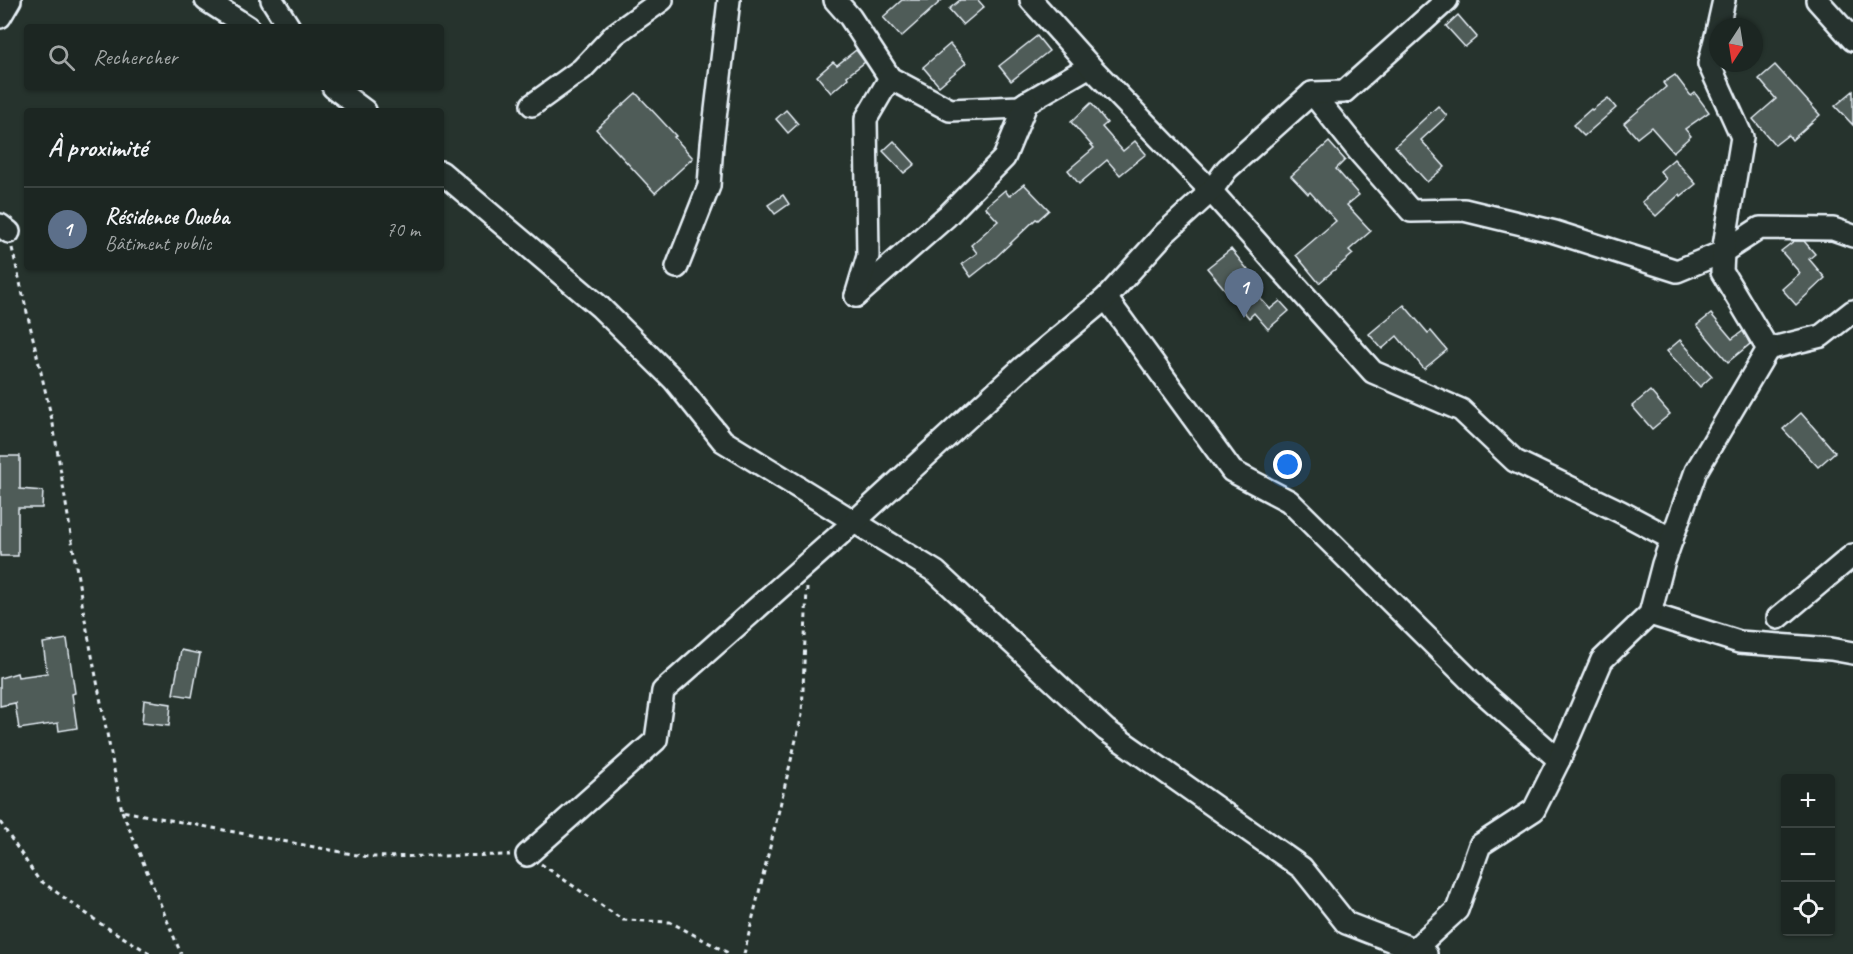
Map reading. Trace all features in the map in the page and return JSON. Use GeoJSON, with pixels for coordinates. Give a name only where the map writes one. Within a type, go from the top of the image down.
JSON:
{"type":"FeatureCollection","features":[{"type":"Feature","properties":{"kind":"street"},"geometry":{"type":"LineString","coordinates":[[0,17],[10,0]]}},
{"type":"Feature","properties":{"kind":"street"},"geometry":{"type":"LineString","coordinates":[[206,0],[243,24]]}},
{"type":"Feature","properties":{"kind":"street"},"geometry":{"type":"LineString","coordinates":[[272,0],[287,24]]}},
{"type":"Feature","properties":{"kind":"street"},"geometry":{"type":"LineString","coordinates":[[532,105],[582,69],[615,34],[662,0]]}},
{"type":"Feature","properties":{"kind":"street"},"geometry":{"type":"LineString","coordinates":[[677,267],[710,186],[712,144],[729,0]]}},
{"type":"Feature","properties":{"kind":"street"},"geometry":{"type":"LineString","coordinates":[[835,0],[850,17],[890,78],[950,110],[1019,107],[1090,66]]}},
{"type":"Feature","properties":{"kind":"street"},"geometry":{"type":"LineString","coordinates":[[1031,0],[1090,66],[1211,191],[1373,372],[1461,410],[1515,461],[1621,512],[1672,540]]}},
{"type":"Feature","properties":{"kind":"street"},"geometry":{"type":"LineString","coordinates":[[527,855],[656,740],[663,691],[854,522],[1023,367],[1106,298],[1165,232],[1211,191],[1227,170],[1312,93],[1344,92],[1447,0]]}},
{"type":"Feature","properties":{"kind":"street"},"geometry":{"type":"LineString","coordinates":[[1720,18],[1724,0]]}},
{"type":"Feature","properties":{"kind":"street"},"geometry":{"type":"LineString","coordinates":[[1816,0],[1853,40]]}},
{"type":"Feature","properties":{"kind":"street"},"geometry":{"type":"LineString","coordinates":[[1714,72],[1742,137],[1723,252],[1722,272],[1768,349]]}},
{"type":"Feature","properties":{"kind":"street"},"geometry":{"type":"LineString","coordinates":[[890,78],[866,119],[868,256],[856,296],[947,216],[1004,158],[1027,102]]}},
{"type":"Feature","properties":{"kind":"street"},"geometry":{"type":"LineString","coordinates":[[337,90],[361,108]]}},
{"type":"Feature","properties":{"kind":"street"},"geometry":{"type":"LineString","coordinates":[[1312,93],[1411,211],[1464,210],[1555,232],[1677,271],[1723,252],[1761,228],[1833,229],[1853,236]]}},
{"type":"Feature","properties":{"kind":"street"},"geometry":{"type":"LineString","coordinates":[[444,175],[600,307],[674,380],[723,441],[936,572],[1106,730],[1302,868],[1346,923],[1416,952],[1457,910],[1480,845],[1534,810],[1559,760],[1602,660],[1650,614],[1663,564],[1696,471],[1768,349],[1821,336],[1853,311]]}},
{"type":"Feature","properties":{"kind":"street"},"geometry":{"type":"LineString","coordinates":[[1106,298],[1232,471],[1289,501],[1480,690],[1559,760]]}},
{"type":"Feature","properties":{"kind":"street"},"geometry":{"type":"LineString","coordinates":[[1778,618],[1853,555]]}},
{"type":"Feature","properties":{"kind":"street"},"geometry":{"type":"LineString","coordinates":[[1650,614],[1740,642],[1831,649],[1853,653]]}},
{"type":"Feature","properties":{"kind":"path"},"geometry":{"type":"LineString","coordinates":[[4,228],[53,424],[83,609],[122,811],[181,954]]}},
{"type":"Feature","properties":{"kind":"path"},"geometry":{"type":"LineString","coordinates":[[744,954],[802,715],[808,562]]}},
{"type":"Feature","properties":{"kind":"path"},"geometry":{"type":"LineString","coordinates":[[122,811],[368,857],[527,855],[623,920],[670,922],[730,954]]}},
{"type":"Feature","properties":{"kind":"path"},"geometry":{"type":"LineString","coordinates":[[0,822],[38,879],[101,924],[151,954]]}},
{"type":"Feature","properties":{"kind":"building"},"geometry":{"type":"Polygon","coordinates":[[[902,0],[942,0],[901,37],[883,17],[902,0]]]}},
{"type":"Feature","properties":{"kind":"building"},"geometry":{"type":"Polygon","coordinates":[[[960,0],[978,0],[984,7],[963,25],[949,9],[960,0]]]}},
{"type":"Feature","properties":{"kind":"building"},"geometry":{"type":"Polygon","coordinates":[[[1458,15],[1477,37],[1465,47],[1446,26],[1458,15]]]}},
{"type":"Feature","properties":{"kind":"building"},"geometry":{"type":"Polygon","coordinates":[[[1037,36],[1049,51],[1011,81],[999,66],[1037,36]]]}},
{"type":"Feature","properties":{"kind":"building"},"geometry":{"type":"Polygon","coordinates":[[[950,44],[966,63],[939,86],[923,67],[950,44]]]}},
{"type":"Feature","properties":{"kind":"building"},"geometry":{"type":"Polygon","coordinates":[[[856,50],[865,62],[831,93],[817,76],[833,62],[837,65],[856,50]]]}},
{"type":"Feature","properties":{"kind":"building"},"geometry":{"type":"Polygon","coordinates":[[[1775,65],[1820,115],[1792,140],[1788,135],[1775,145],[1753,119],[1776,99],[1759,79],[1775,65]]]}},
{"type":"Feature","properties":{"kind":"building"},"geometry":{"type":"Polygon","coordinates":[[[1675,75],[1691,96],[1695,93],[1709,112],[1685,129],[1691,136],[1673,152],[1651,127],[1637,138],[1624,123],[1666,87],[1663,83],[1675,75]]]}},
{"type":"Feature","properties":{"kind":"building"},"geometry":{"type":"Polygon","coordinates":[[[1853,91],[1853,125],[1835,106],[1853,91]]]}},
{"type":"Feature","properties":{"kind":"building"},"geometry":{"type":"Polygon","coordinates":[[[636,93],[693,158],[655,193],[596,129],[636,93]]]}},
{"type":"Feature","properties":{"kind":"building"},"geometry":{"type":"Polygon","coordinates":[[[1608,98],[1616,108],[1584,136],[1573,125],[1608,98]]]}},
{"type":"Feature","properties":{"kind":"building"},"geometry":{"type":"Polygon","coordinates":[[[1091,103],[1107,123],[1102,127],[1123,151],[1135,141],[1146,154],[1120,175],[1107,160],[1079,184],[1068,170],[1094,148],[1071,122],[1091,103]]]}},
{"type":"Feature","properties":{"kind":"building"},"geometry":{"type":"Polygon","coordinates":[[[1438,106],[1447,116],[1421,140],[1445,167],[1427,182],[1395,146],[1438,106]]]}},
{"type":"Feature","properties":{"kind":"building"},"geometry":{"type":"Polygon","coordinates":[[[786,110],[798,124],[788,133],[776,119],[786,110]]]}},
{"type":"Feature","properties":{"kind":"building"},"geometry":{"type":"Polygon","coordinates":[[[894,141],[915,164],[904,173],[883,151],[894,141]]]}},
{"type":"Feature","properties":{"kind":"building"},"geometry":{"type":"Polygon","coordinates":[[[1329,142],[1345,160],[1336,169],[1359,195],[1347,205],[1371,231],[1349,250],[1353,254],[1319,283],[1296,255],[1336,221],[1310,192],[1308,194],[1291,176],[1329,142]]]}},
{"type":"Feature","properties":{"kind":"building"},"geometry":{"type":"Polygon","coordinates":[[[1674,159],[1696,184],[1681,196],[1680,194],[1656,216],[1642,202],[1666,179],[1660,171],[1674,159]]]}},
{"type":"Feature","properties":{"kind":"building"},"geometry":{"type":"Polygon","coordinates":[[[1024,184],[1049,210],[971,277],[962,264],[977,253],[971,245],[998,221],[985,207],[1005,190],[1009,196],[1024,184]]]}},
{"type":"Feature","properties":{"kind":"building"},"geometry":{"type":"Polygon","coordinates":[[[783,195],[789,204],[775,214],[768,205],[783,195]]]}},
{"type":"Feature","properties":{"kind":"building"},"geometry":{"type":"Polygon","coordinates":[[[1794,241],[1804,241],[1815,254],[1809,259],[1825,278],[1796,305],[1782,289],[1800,273],[1781,251],[1794,241]]]}},
{"type":"Feature","properties":{"kind":"building"},"geometry":{"type":"Polygon","coordinates":[[[1231,249],[1248,270],[1240,276],[1270,309],[1280,301],[1289,311],[1268,329],[1254,313],[1249,318],[1207,268],[1231,249]]]}},
{"type":"Feature","properties":{"kind":"building"},"geometry":{"type":"Polygon","coordinates":[[[1404,305],[1428,333],[1431,331],[1447,350],[1424,369],[1397,336],[1382,349],[1369,334],[1404,305]]]}},
{"type":"Feature","properties":{"kind":"building"},"geometry":{"type":"Polygon","coordinates":[[[1711,314],[1732,339],[1743,331],[1750,344],[1728,362],[1697,325],[1711,314]]]}},
{"type":"Feature","properties":{"kind":"building"},"geometry":{"type":"Polygon","coordinates":[[[1680,340],[1712,376],[1700,387],[1667,351],[1680,340]]]}},
{"type":"Feature","properties":{"kind":"building"},"geometry":{"type":"Polygon","coordinates":[[[1650,391],[1670,414],[1652,429],[1632,406],[1650,391]]]}},
{"type":"Feature","properties":{"kind":"building"},"geometry":{"type":"Polygon","coordinates":[[[1801,413],[1835,452],[1818,467],[1783,429],[1801,413]]]}},
{"type":"Feature","properties":{"kind":"building"},"geometry":{"type":"Polygon","coordinates":[[[0,456],[20,456],[20,489],[43,491],[42,508],[18,508],[18,556],[0,556],[0,456]]]}},
{"type":"Feature","properties":{"kind":"building"},"geometry":{"type":"Polygon","coordinates":[[[67,639],[75,693],[72,694],[77,728],[59,731],[58,723],[19,729],[15,703],[0,706],[0,678],[17,673],[18,677],[47,673],[43,643],[67,639]]]}},
{"type":"Feature","properties":{"kind":"building"},"geometry":{"type":"Polygon","coordinates":[[[181,650],[200,654],[192,697],[173,694],[181,650]]]}},
{"type":"Feature","properties":{"kind":"building"},"geometry":{"type":"Polygon","coordinates":[[[144,700],[171,704],[169,726],[142,723],[144,700]]]}},
{"type":"Feature","properties":{"kind":"place","name":"Résidence Ouoba"},"geometry":{"type":"Point","coordinates":[1244,318]}}]}
